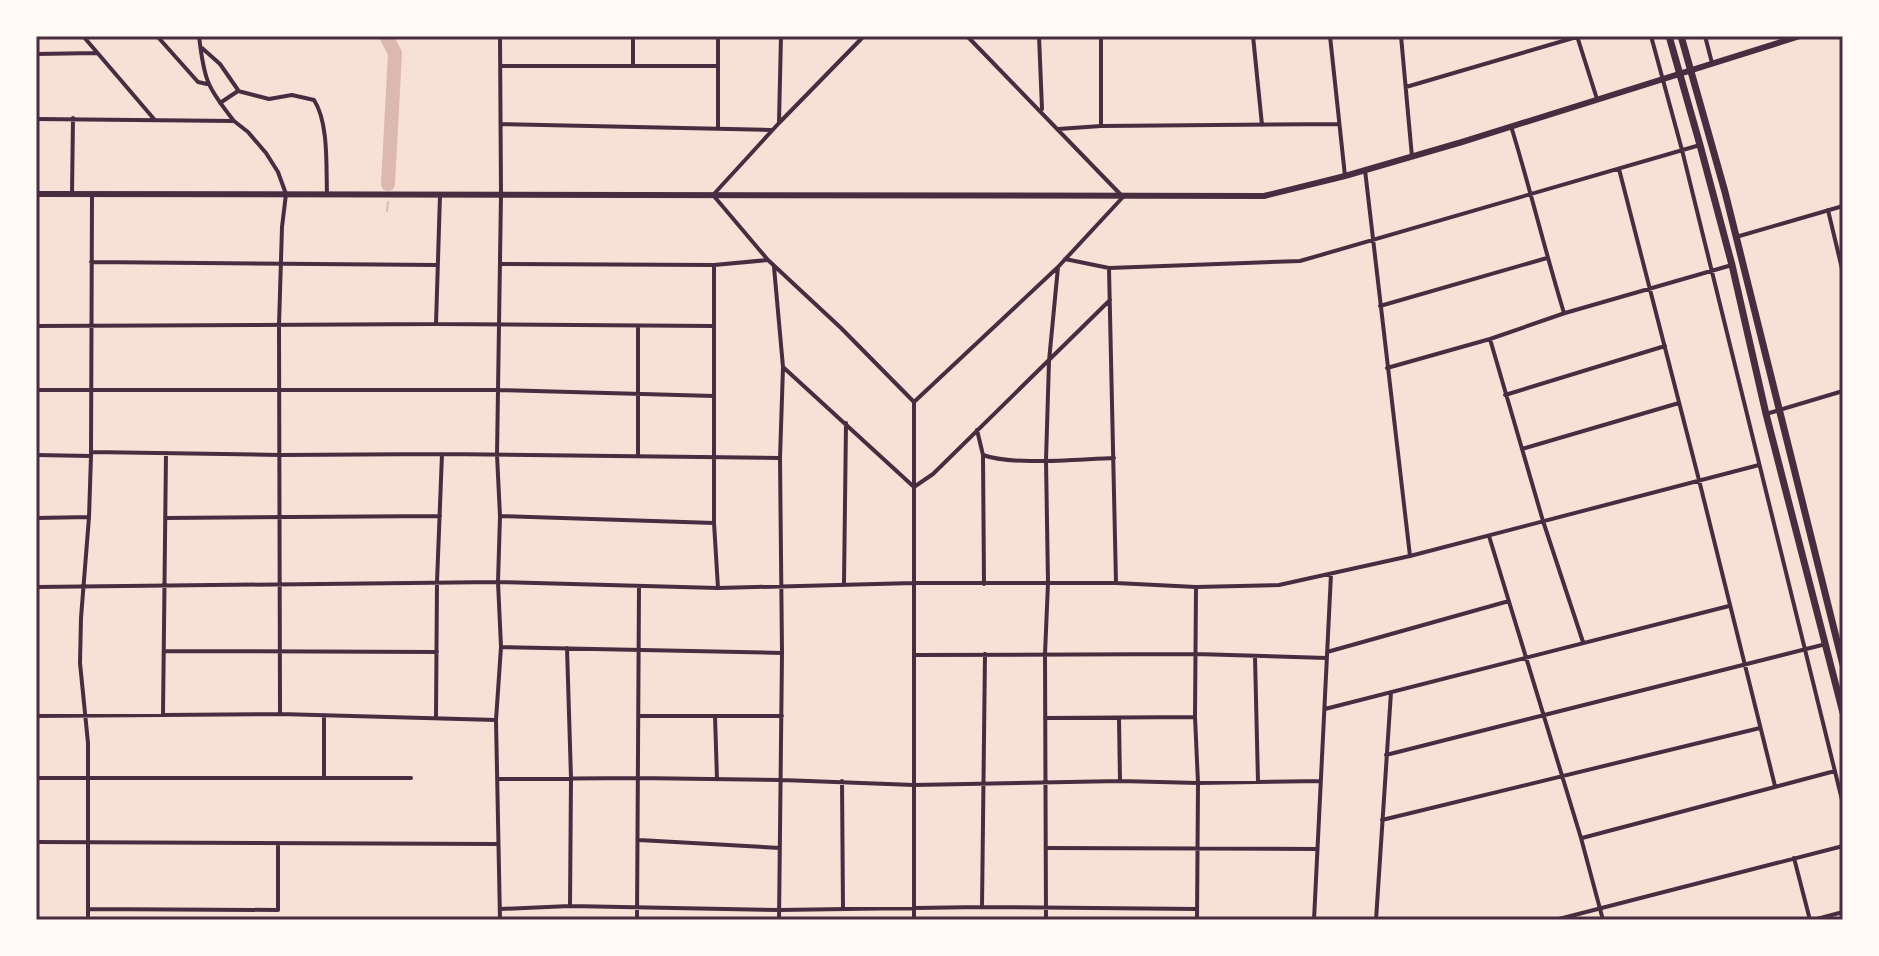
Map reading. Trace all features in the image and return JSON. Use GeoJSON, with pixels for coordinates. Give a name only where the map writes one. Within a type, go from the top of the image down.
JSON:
{"type":"FeatureCollection","features":[{"type":"Feature","properties":{"kind":"main road"},"geometry":{"type":"LineString","coordinates":[[1669,36],[1732,265],[1766,414],[1843,713]]}},
{"type":"Feature","properties":{"kind":"main road"},"geometry":{"type":"LineString","coordinates":[[1681,36],[1736,237],[1843,665]]}},
{"type":"Feature","properties":{"kind":"main road"},"geometry":{"type":"LineString","coordinates":[[36,194],[1264,196],[1412,157],[1800,36]]}},
{"type":"Feature","properties":{"kind":"street"},"geometry":{"type":"LineString","coordinates":[[83,36],[154,119]]}},
{"type":"Feature","properties":{"kind":"street"},"geometry":{"type":"LineString","coordinates":[[157,36],[198,82],[207,84]]}},
{"type":"Feature","properties":{"kind":"street"},"geometry":{"type":"LineString","coordinates":[[199,36],[207,84],[234,121],[266,153],[278,172],[286,194],[279,325],[280,714]]}},
{"type":"Feature","properties":{"kind":"street"},"geometry":{"type":"LineString","coordinates":[[500,36],[502,124],[497,455],[501,647],[496,720],[500,920]]}},
{"type":"Feature","properties":{"kind":"street"},"geometry":{"type":"LineString","coordinates":[[633,36],[633,66]]}},
{"type":"Feature","properties":{"kind":"street"},"geometry":{"type":"LineString","coordinates":[[718,36],[718,129]]}},
{"type":"Feature","properties":{"kind":"street"},"geometry":{"type":"LineString","coordinates":[[779,123],[781,36]]}},
{"type":"Feature","properties":{"kind":"street"},"geometry":{"type":"LineString","coordinates":[[864,36],[713,195],[768,260],[914,402],[914,920]]}},
{"type":"Feature","properties":{"kind":"street"},"geometry":{"type":"LineString","coordinates":[[914,402],[1058,267],[1123,197],[967,36]]}},
{"type":"Feature","properties":{"kind":"street"},"geometry":{"type":"LineString","coordinates":[[1039,36],[1042,111]]}},
{"type":"Feature","properties":{"kind":"street"},"geometry":{"type":"LineString","coordinates":[[1101,36],[1101,126]]}},
{"type":"Feature","properties":{"kind":"street"},"geometry":{"type":"LineString","coordinates":[[1253,36],[1262,126]]}},
{"type":"Feature","properties":{"kind":"street"},"geometry":{"type":"LineString","coordinates":[[1330,36],[1345,176]]}},
{"type":"Feature","properties":{"kind":"street"},"geometry":{"type":"LineString","coordinates":[[1401,36],[1412,157]]}},
{"type":"Feature","properties":{"kind":"street"},"geometry":{"type":"LineString","coordinates":[[1406,87],[1578,36],[1597,100]]}},
{"type":"Feature","properties":{"kind":"street"},"geometry":{"type":"LineString","coordinates":[[1651,36],[1682,150],[1843,804]]}},
{"type":"Feature","properties":{"kind":"street"},"geometry":{"type":"LineString","coordinates":[[1705,36],[1712,63]]}},
{"type":"Feature","properties":{"kind":"street"},"geometry":{"type":"LineString","coordinates":[[200,46],[220,64],[238,91],[269,99],[297,95],[316,102],[323,126],[327,195]]}},
{"type":"Feature","properties":{"kind":"street"},"geometry":{"type":"LineString","coordinates":[[36,54],[97,53]]}},
{"type":"Feature","properties":{"kind":"street"},"geometry":{"type":"LineString","coordinates":[[501,66],[718,66]]}},
{"type":"Feature","properties":{"kind":"street"},"geometry":{"type":"LineString","coordinates":[[220,103],[238,91]]}},
{"type":"Feature","properties":{"kind":"street"},"geometry":{"type":"LineString","coordinates":[[72,194],[73,118]]}},
{"type":"Feature","properties":{"kind":"street"},"geometry":{"type":"LineString","coordinates":[[36,119],[234,121]]}},
{"type":"Feature","properties":{"kind":"street"},"geometry":{"type":"LineString","coordinates":[[502,124],[773,130]]}},
{"type":"Feature","properties":{"kind":"street"},"geometry":{"type":"LineString","coordinates":[[1058,129],[1338,124]]}},
{"type":"Feature","properties":{"kind":"street"},"geometry":{"type":"LineString","coordinates":[[1511,126],[1565,313]]}},
{"type":"Feature","properties":{"kind":"street"},"geometry":{"type":"LineString","coordinates":[[1065,259],[1109,268],[1300,261],[1700,145]]}},
{"type":"Feature","properties":{"kind":"street"},"geometry":{"type":"LineString","coordinates":[[1619,169],[1775,786]]}},
{"type":"Feature","properties":{"kind":"street"},"geometry":{"type":"LineString","coordinates":[[1365,170],[1410,556]]}},
{"type":"Feature","properties":{"kind":"street"},"geometry":{"type":"LineString","coordinates":[[88,920],[88,778],[80,663],[91,454],[92,194]]}},
{"type":"Feature","properties":{"kind":"street"},"geometry":{"type":"LineString","coordinates":[[436,324],[440,195]]}},
{"type":"Feature","properties":{"kind":"street"},"geometry":{"type":"LineString","coordinates":[[1736,237],[1843,206]]}},
{"type":"Feature","properties":{"kind":"street"},"geometry":{"type":"LineString","coordinates":[[1828,210],[1843,273]]}},
{"type":"Feature","properties":{"kind":"street"},"geometry":{"type":"LineString","coordinates":[[1380,306],[1547,258]]}},
{"type":"Feature","properties":{"kind":"street"},"geometry":{"type":"LineString","coordinates":[[500,264],[714,265],[768,260]]}},
{"type":"Feature","properties":{"kind":"street"},"geometry":{"type":"LineString","coordinates":[[90,262],[437,265]]}},
{"type":"Feature","properties":{"kind":"street"},"geometry":{"type":"LineString","coordinates":[[714,265],[714,523],[718,588]]}},
{"type":"Feature","properties":{"kind":"street"},"geometry":{"type":"LineString","coordinates":[[774,265],[783,367],[779,920]]}},
{"type":"Feature","properties":{"kind":"street"},"geometry":{"type":"LineString","coordinates":[[1387,368],[1732,265]]}},
{"type":"Feature","properties":{"kind":"street"},"geometry":{"type":"LineString","coordinates":[[1046,920],[1046,460],[1049,361],[1058,267]]}},
{"type":"Feature","properties":{"kind":"street"},"geometry":{"type":"LineString","coordinates":[[1109,268],[1116,583]]}},
{"type":"Feature","properties":{"kind":"street"},"geometry":{"type":"LineString","coordinates":[[914,487],[933,474],[1110,300]]}},
{"type":"Feature","properties":{"kind":"street"},"geometry":{"type":"LineString","coordinates":[[36,326],[714,326]]}},
{"type":"Feature","properties":{"kind":"street"},"geometry":{"type":"LineString","coordinates":[[638,326],[638,456]]}},
{"type":"Feature","properties":{"kind":"street"},"geometry":{"type":"LineString","coordinates":[[1490,339],[1543,521],[1583,643]]}},
{"type":"Feature","properties":{"kind":"street"},"geometry":{"type":"LineString","coordinates":[[1505,395],[1665,346]]}},
{"type":"Feature","properties":{"kind":"street"},"geometry":{"type":"LineString","coordinates":[[783,367],[914,487]]}},
{"type":"Feature","properties":{"kind":"street"},"geometry":{"type":"LineString","coordinates":[[36,390],[499,390],[714,396]]}},
{"type":"Feature","properties":{"kind":"street"},"geometry":{"type":"LineString","coordinates":[[1766,414],[1843,391]]}},
{"type":"Feature","properties":{"kind":"street"},"geometry":{"type":"LineString","coordinates":[[1522,449],[1679,403]]}},
{"type":"Feature","properties":{"kind":"street"},"geometry":{"type":"LineString","coordinates":[[844,584],[846,423]]}},
{"type":"Feature","properties":{"kind":"street"},"geometry":{"type":"LineString","coordinates":[[977,430],[983,455],[984,584]]}},
{"type":"Feature","properties":{"kind":"street"},"geometry":{"type":"LineString","coordinates":[[163,715],[166,453]]}},
{"type":"Feature","properties":{"kind":"street"},"geometry":{"type":"LineString","coordinates":[[36,455],[442,454],[780,458]]}},
{"type":"Feature","properties":{"kind":"street"},"geometry":{"type":"LineString","coordinates":[[436,717],[442,454]]}},
{"type":"Feature","properties":{"kind":"street"},"geometry":{"type":"LineString","coordinates":[[983,455],[1001,460],[1114,458]]}},
{"type":"Feature","properties":{"kind":"street"},"geometry":{"type":"LineString","coordinates":[[36,587],[437,582],[718,588],[914,583],[1116,583],[1196,587],[1279,585],[1410,556],[1759,465]]}},
{"type":"Feature","properties":{"kind":"street"},"geometry":{"type":"LineString","coordinates":[[165,518],[440,516]]}},
{"type":"Feature","properties":{"kind":"street"},"geometry":{"type":"LineString","coordinates":[[500,516],[714,523]]}},
{"type":"Feature","properties":{"kind":"street"},"geometry":{"type":"LineString","coordinates":[[36,518],[89,517]]}},
{"type":"Feature","properties":{"kind":"street"},"geometry":{"type":"LineString","coordinates":[[1489,536],[1603,920]]}},
{"type":"Feature","properties":{"kind":"street"},"geometry":{"type":"LineString","coordinates":[[1314,920],[1331,574]]}},
{"type":"Feature","properties":{"kind":"street"},"geometry":{"type":"LineString","coordinates":[[637,920],[639,586]]}},
{"type":"Feature","properties":{"kind":"street"},"geometry":{"type":"LineString","coordinates":[[1196,587],[1197,920]]}},
{"type":"Feature","properties":{"kind":"street"},"geometry":{"type":"LineString","coordinates":[[914,655],[1327,655],[1509,601]]}},
{"type":"Feature","properties":{"kind":"street"},"geometry":{"type":"LineString","coordinates":[[1325,709],[1729,606]]}},
{"type":"Feature","properties":{"kind":"street"},"geometry":{"type":"LineString","coordinates":[[1386,755],[1826,644]]}},
{"type":"Feature","properties":{"kind":"street"},"geometry":{"type":"LineString","coordinates":[[501,647],[782,653]]}},
{"type":"Feature","properties":{"kind":"street"},"geometry":{"type":"LineString","coordinates":[[567,648],[571,778],[570,906]]}},
{"type":"Feature","properties":{"kind":"street"},"geometry":{"type":"LineString","coordinates":[[164,651],[437,652]]}},
{"type":"Feature","properties":{"kind":"street"},"geometry":{"type":"LineString","coordinates":[[982,907],[985,653]]}},
{"type":"Feature","properties":{"kind":"street"},"geometry":{"type":"LineString","coordinates":[[1255,656],[1258,782]]}},
{"type":"Feature","properties":{"kind":"street"},"geometry":{"type":"LineString","coordinates":[[1376,920],[1391,692]]}},
{"type":"Feature","properties":{"kind":"street"},"geometry":{"type":"LineString","coordinates":[[36,716],[280,714],[496,720]]}},
{"type":"Feature","properties":{"kind":"street"},"geometry":{"type":"LineString","coordinates":[[324,715],[324,778]]}},
{"type":"Feature","properties":{"kind":"street"},"geometry":{"type":"LineString","coordinates":[[638,716],[782,716]]}},
{"type":"Feature","properties":{"kind":"street"},"geometry":{"type":"LineString","coordinates":[[715,716],[717,779]]}},
{"type":"Feature","properties":{"kind":"street"},"geometry":{"type":"LineString","coordinates":[[1045,718],[1195,717]]}},
{"type":"Feature","properties":{"kind":"street"},"geometry":{"type":"LineString","coordinates":[[1119,719],[1120,781]]}},
{"type":"Feature","properties":{"kind":"street"},"geometry":{"type":"LineString","coordinates":[[1382,820],[1760,728]]}},
{"type":"Feature","properties":{"kind":"street"},"geometry":{"type":"LineString","coordinates":[[1581,838],[1835,771]]}},
{"type":"Feature","properties":{"kind":"street"},"geometry":{"type":"LineString","coordinates":[[36,778],[411,778]]}},
{"type":"Feature","properties":{"kind":"street"},"geometry":{"type":"LineString","coordinates":[[498,780],[637,778],[914,785],[1321,781]]}},
{"type":"Feature","properties":{"kind":"street"},"geometry":{"type":"LineString","coordinates":[[842,781],[843,909]]}},
{"type":"Feature","properties":{"kind":"street"},"geometry":{"type":"LineString","coordinates":[[638,840],[780,848]]}},
{"type":"Feature","properties":{"kind":"street"},"geometry":{"type":"LineString","coordinates":[[36,842],[498,844]]}},
{"type":"Feature","properties":{"kind":"street"},"geometry":{"type":"LineString","coordinates":[[278,845],[278,920]]}},
{"type":"Feature","properties":{"kind":"street"},"geometry":{"type":"LineString","coordinates":[[1555,920],[1843,846]]}},
{"type":"Feature","properties":{"kind":"street"},"geometry":{"type":"LineString","coordinates":[[1047,848],[1317,849]]}},
{"type":"Feature","properties":{"kind":"street"},"geometry":{"type":"LineString","coordinates":[[1794,858],[1811,920],[1843,912]]}},
{"type":"Feature","properties":{"kind":"street"},"geometry":{"type":"LineString","coordinates":[[500,909],[570,906],[779,910],[982,907],[1197,909]]}},
{"type":"Feature","properties":{"kind":"street"},"geometry":{"type":"LineString","coordinates":[[88,909],[278,910]]}},
{"type":"Feature","properties":{"kind":"waterway"},"geometry":{"type":"LineString","coordinates":[[386,36],[395,53],[388,184]]}},
{"type":"Feature","properties":{"kind":"waterway"},"geometry":{"type":"LineString","coordinates":[[387,211],[388,202]]}}]}
